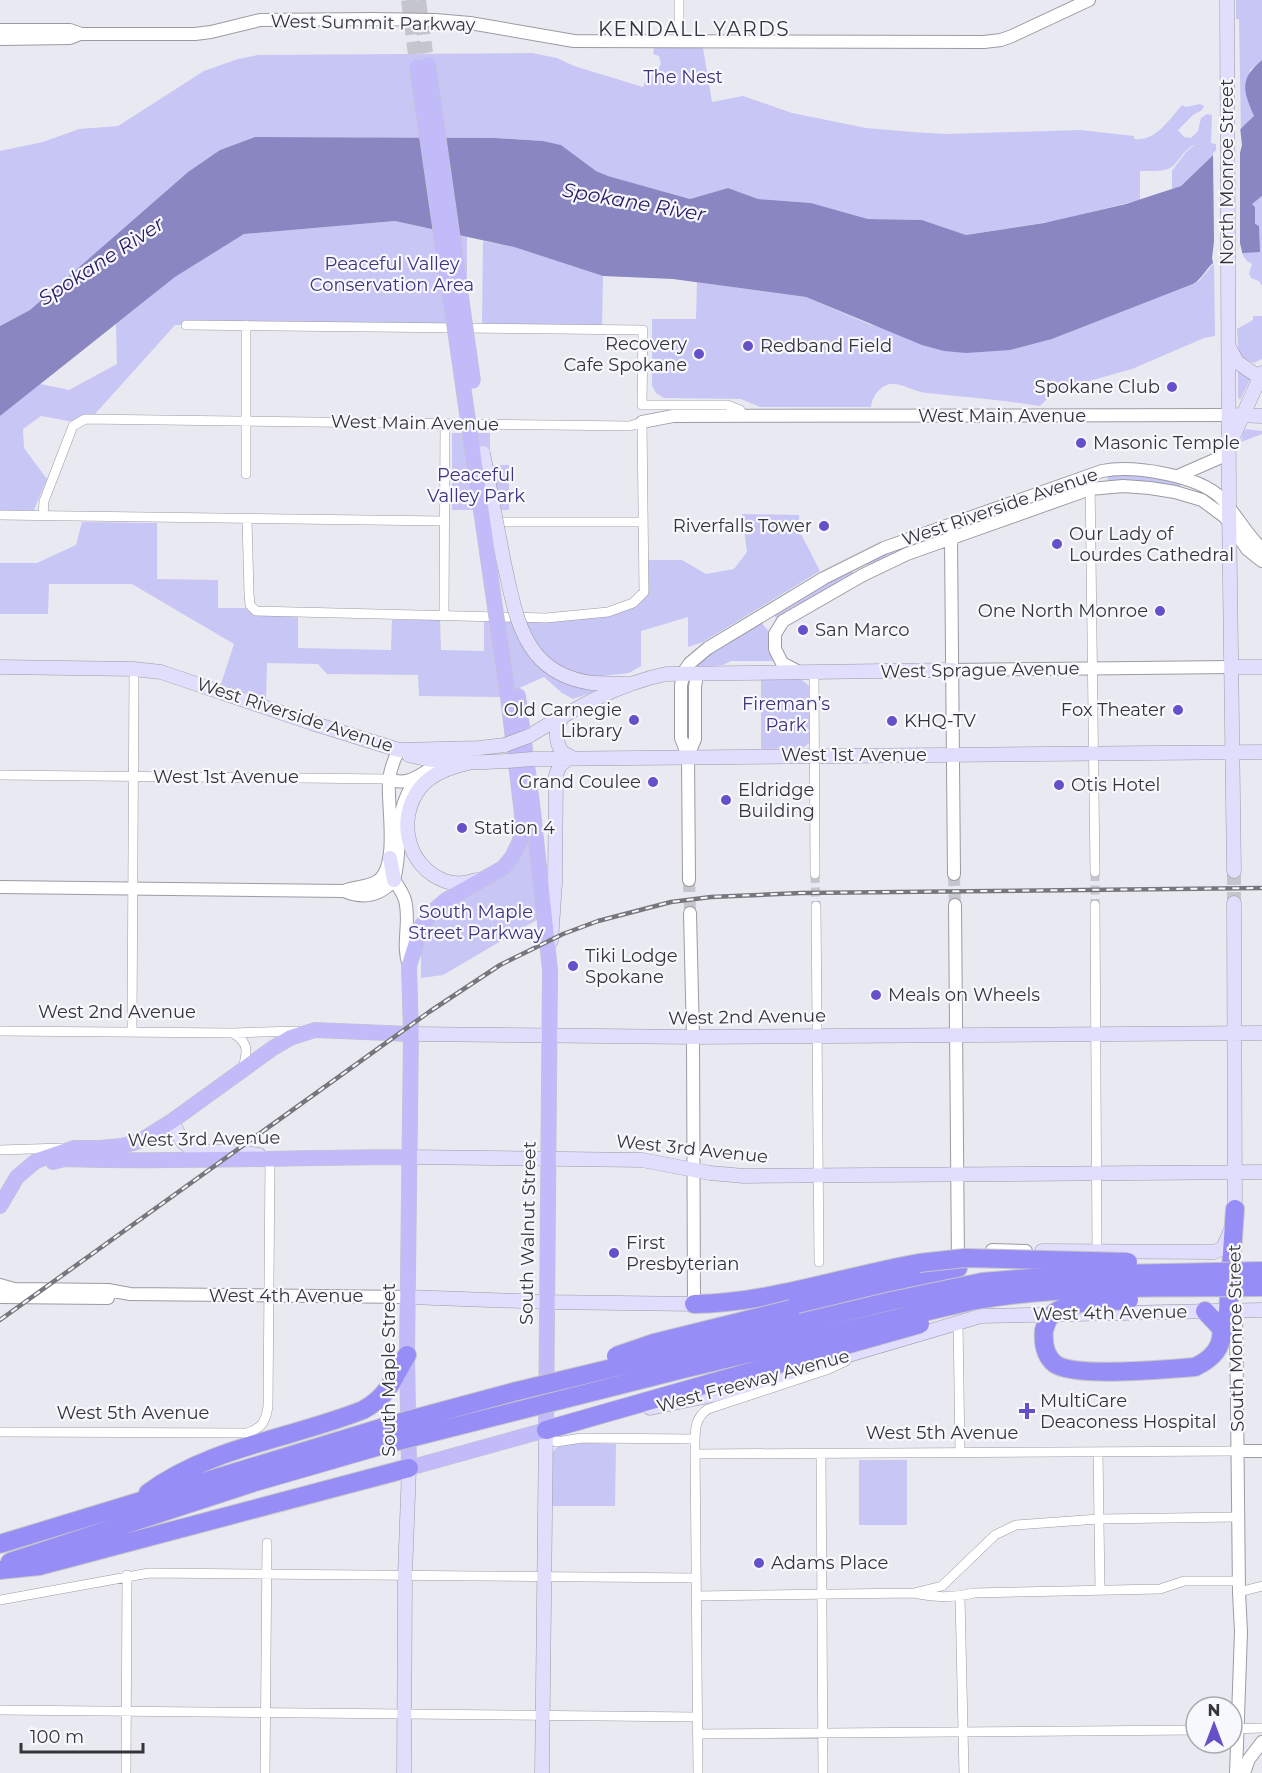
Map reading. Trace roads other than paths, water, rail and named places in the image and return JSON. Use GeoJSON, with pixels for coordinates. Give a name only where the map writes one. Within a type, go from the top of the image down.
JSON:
{"type":"FeatureCollection","features":[{"type":"Feature","properties":{"kind":"highway"},"geometry":{"type":"LineString","coordinates":[[1235,1209],[1232,1311],[1222,1342],[1215,1354],[1195,1367],[1078,1370],[1063,1368],[1054,1363],[1046,1349],[1044,1330],[1048,1318],[1059,1308],[1071,1305],[1262,1288]]}},
{"type":"Feature","properties":{"kind":"highway"},"geometry":{"type":"LineString","coordinates":[[694,1304],[718,1304],[766,1298],[875,1270],[951,1259],[983,1258],[1262,1269]]}},
{"type":"Feature","properties":{"kind":"highway"},"geometry":{"type":"LineString","coordinates":[[0,1565],[255,1482],[654,1343],[958,1268]]}},
{"type":"Feature","properties":{"kind":"highway"},"geometry":{"type":"LineString","coordinates":[[513,1392],[891,1301],[1001,1279],[1262,1269]]}},
{"type":"Feature","properties":{"kind":"highway"},"geometry":{"type":"LineString","coordinates":[[0,1544],[137,1501],[388,1435],[662,1374],[971,1301],[1002,1295],[1064,1290],[1262,1288]]}},
{"type":"Feature","properties":{"kind":"highway"},"geometry":{"type":"LineString","coordinates":[[546,1430],[942,1318],[1023,1297],[1064,1290]]}},
{"type":"Feature","properties":{"kind":"highway"},"geometry":{"type":"LineString","coordinates":[[1205,1311],[1221,1328],[1222,1342]]}},
{"type":"Feature","properties":{"kind":"highway"},"geometry":{"type":"LineString","coordinates":[[137,1501],[167,1479],[241,1448],[339,1419],[370,1407],[389,1389],[407,1355]]}},
{"type":"Feature","properties":{"kind":"highway"},"geometry":{"type":"LineString","coordinates":[[0,1570],[39,1566],[409,1468]]}},
{"type":"Feature","properties":{"kind":"main road","name":"North Monroe Street"},"geometry":{"type":"LineString","coordinates":[[1227,0],[1228,345],[1235,415],[1229,446],[1232,667]]}},
{"type":"Feature","properties":{"kind":"main road"},"geometry":{"type":"LineString","coordinates":[[422,60],[483,453],[513,697],[422,60]]}},
{"type":"Feature","properties":{"kind":"main road"},"geometry":{"type":"LineString","coordinates":[[1228,345],[1237,362],[1261,376],[1235,415]]}},
{"type":"Feature","properties":{"kind":"main road","name":"West Main Avenue"},"geometry":{"type":"LineString","coordinates":[[1235,415],[1261,416]]}},
{"type":"Feature","properties":{"kind":"main road"},"geometry":{"type":"LineString","coordinates":[[483,453],[509,583],[522,628],[534,651],[550,668],[565,676],[592,683],[632,684]]}},
{"type":"Feature","properties":{"kind":"main road","name":"West Riverside Avenue"},"geometry":{"type":"LineString","coordinates":[[0,667],[134,669],[161,672],[399,750],[505,745],[529,736],[577,708],[632,684],[658,676],[690,674]]}},
{"type":"Feature","properties":{"kind":"main road"},"geometry":{"type":"LineString","coordinates":[[1232,667],[1234,872]]}},
{"type":"Feature","properties":{"kind":"main road","name":"West Sprague Avenue"},"geometry":{"type":"LineString","coordinates":[[1232,667],[1262,667]]}},
{"type":"Feature","properties":{"kind":"main road","name":"West Sprague Avenue"},"geometry":{"type":"LineString","coordinates":[[690,674],[952,670]]}},
{"type":"Feature","properties":{"kind":"main road","name":"South Maple Street"},"geometry":{"type":"LineString","coordinates":[[404,1773],[405,1575],[409,1468],[407,1355],[411,1034],[409,966],[415,952],[418,934],[430,914],[446,900],[488,878],[508,863],[516,852],[521,834],[522,814],[513,697]]}},
{"type":"Feature","properties":{"kind":"main road","name":"South Walnut Street"},"geometry":{"type":"LineString","coordinates":[[513,697],[533,811],[550,970],[542,1773]]}},
{"type":"Feature","properties":{"kind":"main road"},"geometry":{"type":"LineString","coordinates":[[563,716],[558,725],[557,741],[562,753],[571,757]]}},
{"type":"Feature","properties":{"kind":"main road","name":"West 1st Avenue"},"geometry":{"type":"LineString","coordinates":[[399,750],[416,757],[469,763],[571,757],[1262,752]]}},
{"type":"Feature","properties":{"kind":"main road"},"geometry":{"type":"LineString","coordinates":[[550,970],[555,883],[556,775],[560,765],[571,757]]}},
{"type":"Feature","properties":{"kind":"main road"},"geometry":{"type":"LineString","coordinates":[[469,763],[441,772],[420,788],[410,806],[408,840],[415,857],[423,867],[446,882],[462,884],[488,878]]}},
{"type":"Feature","properties":{"kind":"main road","name":"South Maple Street"},"geometry":{"type":"LineString","coordinates":[[390,858],[394,880]]}},
{"type":"Feature","properties":{"kind":"main road"},"geometry":{"type":"LineString","coordinates":[[958,1268],[1026,1251],[1216,1251],[1223,1248],[1235,1209],[1234,903]]}},
{"type":"Feature","properties":{"kind":"main road"},"geometry":{"type":"LineString","coordinates":[[1,1204],[17,1177],[36,1161],[140,1141],[290,1038],[315,1030]]}},
{"type":"Feature","properties":{"kind":"main road","name":"West 2nd Avenue"},"geometry":{"type":"LineString","coordinates":[[315,1030],[411,1034],[693,1038],[818,1035],[1262,1033]]}},
{"type":"Feature","properties":{"kind":"main road"},"geometry":{"type":"LineString","coordinates":[[172,1121],[182,1142],[191,1149],[206,1152],[240,1152],[270,1157]]}},
{"type":"Feature","properties":{"kind":"main road","name":"West 3rd Avenue"},"geometry":{"type":"LineString","coordinates":[[78,1154],[231,1161],[270,1157],[642,1160],[693,1170],[744,1176],[1262,1172]]}},
{"type":"Feature","properties":{"kind":"main road","name":"West 4th Avenue"},"geometry":{"type":"LineString","coordinates":[[408,1297],[694,1304]]}},
{"type":"Feature","properties":{"kind":"main road","name":"West 4th Avenue"},"geometry":{"type":"LineString","coordinates":[[958,1322],[988,1315],[1262,1310]]}},
{"type":"Feature","properties":{"kind":"main road","name":"West Freeway Avenue"},"geometry":{"type":"LineString","coordinates":[[546,1430],[713,1395],[958,1322]]}},
{"type":"Feature","properties":{"kind":"main road"},"geometry":{"type":"LineString","coordinates":[[409,1468],[546,1430]]}},
{"type":"Feature","properties":{"kind":"street"},"geometry":{"type":"LineString","coordinates":[[679,0],[679,41]]}},
{"type":"Feature","properties":{"kind":"street","name":"West Summit Parkway"},"geometry":{"type":"LineString","coordinates":[[0,39],[70,38],[81,34],[202,33],[254,21],[272,20],[403,20],[470,23],[568,41],[996,41],[1017,34],[1089,0]]}},
{"type":"Feature","properties":{"kind":"street","name":"West Summit Parkway"},"geometry":{"type":"LineString","coordinates":[[0,30],[70,30],[81,34]]}},
{"type":"Feature","properties":{"kind":"street"},"geometry":{"type":"LineString","coordinates":[[186,325],[246,326],[246,474]]}},
{"type":"Feature","properties":{"kind":"street","name":"West Main Avenue"},"geometry":{"type":"LineString","coordinates":[[246,326],[643,330],[642,405],[727,405],[740,410],[744,416]]}},
{"type":"Feature","properties":{"kind":"street","name":"West Main Avenue"},"geometry":{"type":"LineString","coordinates":[[44,515],[44,501],[73,426],[85,419],[630,426],[673,416],[1235,415]]}},
{"type":"Feature","properties":{"kind":"street"},"geometry":{"type":"LineString","coordinates":[[247,519],[247,578],[252,608],[256,611],[546,618],[608,612],[633,603],[644,592],[642,422]]}},
{"type":"Feature","properties":{"kind":"street"},"geometry":{"type":"LineString","coordinates":[[444,616],[445,424]]}},
{"type":"Feature","properties":{"kind":"street"},"geometry":{"type":"LineString","coordinates":[[1174,476],[1188,473],[1219,458],[1229,446]]}},
{"type":"Feature","properties":{"kind":"street","name":"West Riverside Avenue"},"geometry":{"type":"LineString","coordinates":[[690,674],[690,663],[700,654],[824,578],[855,562],[884,548],[947,525],[1114,469],[1174,476],[1190,479],[1203,485],[1218,496],[1247,534],[1262,549]]}},
{"type":"Feature","properties":{"kind":"street"},"geometry":{"type":"LineString","coordinates":[[1090,476],[1095,872]]}},
{"type":"Feature","properties":{"kind":"street"},"geometry":{"type":"LineString","coordinates":[[1171,491],[1184,489],[1186,485],[1174,476]]}},
{"type":"Feature","properties":{"kind":"street","name":"West Riverside Avenue"},"geometry":{"type":"LineString","coordinates":[[783,621],[863,575],[907,554],[1090,489],[1123,486],[1171,491],[1207,503],[1221,513],[1247,549],[1262,561]]}},
{"type":"Feature","properties":{"kind":"street"},"geometry":{"type":"LineString","coordinates":[[0,514],[444,521]]}},
{"type":"Feature","properties":{"kind":"street"},"geometry":{"type":"LineString","coordinates":[[500,522],[643,522]]}},
{"type":"Feature","properties":{"kind":"street"},"geometry":{"type":"LineString","coordinates":[[947,525],[951,540],[954,874]]}},
{"type":"Feature","properties":{"kind":"street"},"geometry":{"type":"LineString","coordinates":[[855,562],[863,575]]}},
{"type":"Feature","properties":{"kind":"street"},"geometry":{"type":"LineString","coordinates":[[775,608],[783,621],[775,634],[775,649],[783,663],[799,672]]}},
{"type":"Feature","properties":{"kind":"street","name":"West Sprague Avenue"},"geometry":{"type":"LineString","coordinates":[[952,670],[1232,667]]}},
{"type":"Feature","properties":{"kind":"street"},"geometry":{"type":"LineString","coordinates":[[132,1032],[134,669]]}},
{"type":"Feature","properties":{"kind":"street"},"geometry":{"type":"LineString","coordinates":[[814,672],[816,874]]}},
{"type":"Feature","properties":{"kind":"street"},"geometry":{"type":"LineString","coordinates":[[689,880],[688,756],[695,739],[695,687],[690,674]]}},
{"type":"Feature","properties":{"kind":"street","name":"South Maple Street"},"geometry":{"type":"LineString","coordinates":[[390,858],[389,779],[399,750]]}},
{"type":"Feature","properties":{"kind":"street","name":"West 1st Avenue"},"geometry":{"type":"LineString","coordinates":[[0,775],[389,779],[400,782],[417,778],[438,764],[447,761]]}},
{"type":"Feature","properties":{"kind":"street"},"geometry":{"type":"LineString","coordinates":[[0,887],[344,891],[354,895],[376,894],[394,880],[401,809],[406,794],[417,778]]}},
{"type":"Feature","properties":{"kind":"street"},"geometry":{"type":"LineString","coordinates":[[344,891],[354,886],[366,886],[377,881],[383,875],[390,858]]}},
{"type":"Feature","properties":{"kind":"street","name":"South Maple Street"},"geometry":{"type":"LineString","coordinates":[[394,880],[405,900],[407,918],[405,949],[409,966]]}},
{"type":"Feature","properties":{"kind":"street"},"geometry":{"type":"LineString","coordinates":[[955,905],[960,1452]]}},
{"type":"Feature","properties":{"kind":"street"},"geometry":{"type":"LineString","coordinates":[[1095,905],[1097,1252]]}},
{"type":"Feature","properties":{"kind":"street"},"geometry":{"type":"LineString","coordinates":[[816,906],[819,1262]]}},
{"type":"Feature","properties":{"kind":"street"},"geometry":{"type":"LineString","coordinates":[[690,913],[694,1304]]}},
{"type":"Feature","properties":{"kind":"street","name":"West 2nd Avenue"},"geometry":{"type":"LineString","coordinates":[[0,1031],[233,1033],[315,1030]]}},
{"type":"Feature","properties":{"kind":"street"},"geometry":{"type":"LineString","coordinates":[[233,1033],[245,1043],[247,1051],[243,1069]]}},
{"type":"Feature","properties":{"kind":"street","name":"West 3rd Avenue"},"geometry":{"type":"LineString","coordinates":[[0,1150],[78,1154]]}},
{"type":"Feature","properties":{"kind":"street"},"geometry":{"type":"LineString","coordinates":[[269,1295],[270,1157]]}},
{"type":"Feature","properties":{"kind":"street"},"geometry":{"type":"LineString","coordinates":[[958,1247],[967,1250],[1026,1251]]}},
{"type":"Feature","properties":{"kind":"street","name":"West 4th Avenue"},"geometry":{"type":"LineString","coordinates":[[0,1285],[14,1289],[108,1290],[130,1294],[408,1297]]}},
{"type":"Feature","properties":{"kind":"street","name":"West 4th Avenue"},"geometry":{"type":"LineString","coordinates":[[0,1297],[109,1298],[130,1294]]}},
{"type":"Feature","properties":{"kind":"street","name":"West 5th Avenue"},"geometry":{"type":"LineString","coordinates":[[0,1432],[246,1434],[256,1430],[267,1416],[268,1406],[269,1295]]}},
{"type":"Feature","properties":{"kind":"street","name":"South Monroe Street"},"geometry":{"type":"LineString","coordinates":[[1232,1311],[1241,1632],[1236,1695]]}},
{"type":"Feature","properties":{"kind":"street"},"geometry":{"type":"LineString","coordinates":[[698,1773],[694,1439],[697,1421],[708,1409],[829,1369],[873,1349]]}},
{"type":"Feature","properties":{"kind":"street"},"geometry":{"type":"LineString","coordinates":[[546,1430],[556,1442],[582,1438],[694,1439]]}},
{"type":"Feature","properties":{"kind":"street","name":"West 5th Avenue"},"geometry":{"type":"LineString","coordinates":[[695,1454],[1262,1451]]}},
{"type":"Feature","properties":{"kind":"street"},"geometry":{"type":"LineString","coordinates":[[1098,1452],[1100,1590]]}},
{"type":"Feature","properties":{"kind":"street"},"geometry":{"type":"LineString","coordinates":[[821,1454],[823,1773]]}},
{"type":"Feature","properties":{"kind":"street"},"geometry":{"type":"LineString","coordinates":[[914,1593],[942,1586],[995,1535],[1016,1525],[1099,1519],[1238,1517]]}},
{"type":"Feature","properties":{"kind":"street"},"geometry":{"type":"LineString","coordinates":[[265,1773],[267,1543]]}},
{"type":"Feature","properties":{"kind":"street"},"geometry":{"type":"LineString","coordinates":[[0,1600],[149,1572],[696,1578]]}},
{"type":"Feature","properties":{"kind":"street"},"geometry":{"type":"LineString","coordinates":[[126,1773],[128,1575]]}},
{"type":"Feature","properties":{"kind":"street"},"geometry":{"type":"LineString","coordinates":[[696,1596],[914,1593],[932,1597],[960,1597],[974,1593],[1160,1589],[1184,1581],[1239,1587],[1262,1586]]}},
{"type":"Feature","properties":{"kind":"street"},"geometry":{"type":"LineString","coordinates":[[960,1597],[964,1773]]}},
{"type":"Feature","properties":{"kind":"street"},"geometry":{"type":"LineString","coordinates":[[0,1710],[697,1717]]}},
{"type":"Feature","properties":{"kind":"street"},"geometry":{"type":"LineString","coordinates":[[1244,1727],[1262,1723]]}},
{"type":"Feature","properties":{"kind":"street"},"geometry":{"type":"LineString","coordinates":[[1244,1729],[1262,1728]]}},
{"type":"Feature","properties":{"kind":"street"},"geometry":{"type":"LineString","coordinates":[[697,1734],[1184,1730]]}},
{"type":"Feature","properties":{"kind":"street"},"geometry":{"type":"LineString","coordinates":[[1244,1773],[1249,1759],[1262,1742]]}},
{"type":"Feature","properties":{"kind":"street","name":"South Monroe Street"},"geometry":{"type":"LineString","coordinates":[[1235,1755],[1236,1773]]}},
{"type":"Feature","properties":{"kind":"water","name":"Spokane River"},"geometry":{"type":"Polygon","coordinates":[[[1262,60],[1262,196],[1252,204],[1255,207],[1255,224],[1259,226],[1260,252],[1224,257],[1213,263],[1193,284],[1052,339],[1010,350],[966,353],[944,351],[922,345],[806,297],[673,279],[603,276],[514,247],[395,221],[244,234],[175,277],[0,416],[0,326],[30,310],[188,172],[220,150],[255,137],[495,138],[543,141],[561,145],[596,171],[608,176],[690,199],[728,188],[758,199],[811,203],[868,219],[922,220],[966,235],[1044,223],[1126,204],[1181,186],[1254,116],[1247,99],[1246,79],[1262,60]]]}},
{"type":"Feature","properties":{"kind":"tunnel"},"geometry":{"type":"LineString","coordinates":[[408,0],[415,54]]}},
{"type":"Feature","properties":{"kind":"tunnel"},"geometry":{"type":"LineString","coordinates":[[419,0],[426,53]]}},
{"type":"Feature","properties":{"kind":"tunnel"},"geometry":{"type":"LineString","coordinates":[[1234,871],[1234,903]]}},
{"type":"Feature","properties":{"kind":"tunnel"},"geometry":{"type":"LineString","coordinates":[[1095,872],[1095,905]]}},
{"type":"Feature","properties":{"kind":"tunnel"},"geometry":{"type":"LineString","coordinates":[[815,874],[816,906]]}},
{"type":"Feature","properties":{"kind":"tunnel"},"geometry":{"type":"LineString","coordinates":[[954,874],[955,905]]}},
{"type":"Feature","properties":{"kind":"tunnel"},"geometry":{"type":"LineString","coordinates":[[689,880],[690,913]]}},
{"type":"Feature","properties":{"kind":"railway"},"geometry":{"type":"LineString","coordinates":[[0,1320],[429,1012],[500,965],[563,934],[598,921],[671,902],[711,897],[801,893],[1262,888]]}},
{"type":"Feature","properties":{"kind":"place","name":"Redband Field"},"geometry":{"type":"Point","coordinates":[748,346]}},
{"type":"Feature","properties":{"kind":"place","name":"Recovery Cafe Spokane"},"geometry":{"type":"Point","coordinates":[699,354]}},
{"type":"Feature","properties":{"kind":"place","name":"Spokane Club"},"geometry":{"type":"Point","coordinates":[1172,387]}},
{"type":"Feature","properties":{"kind":"place","name":"Masonic Temple"},"geometry":{"type":"Point","coordinates":[1081,443]}},
{"type":"Feature","properties":{"kind":"place","name":"Riverfalls Tower"},"geometry":{"type":"Point","coordinates":[824,526]}},
{"type":"Feature","properties":{"kind":"place","name":"Our Lady of Lourdes Cathedral"},"geometry":{"type":"Point","coordinates":[1057,544]}},
{"type":"Feature","properties":{"kind":"place","name":"One North Monroe"},"geometry":{"type":"Point","coordinates":[1160,611]}},
{"type":"Feature","properties":{"kind":"place","name":"San Marco"},"geometry":{"type":"Point","coordinates":[803,630]}},
{"type":"Feature","properties":{"kind":"place","name":"Fox Theater"},"geometry":{"type":"Point","coordinates":[1178,710]}},
{"type":"Feature","properties":{"kind":"place","name":"Old Carnegie Library"},"geometry":{"type":"Point","coordinates":[634,720]}},
{"type":"Feature","properties":{"kind":"place","name":"KHQ-TV"},"geometry":{"type":"Point","coordinates":[892,721]}},
{"type":"Feature","properties":{"kind":"place","name":"Grand Coulee"},"geometry":{"type":"Point","coordinates":[653,782]}},
{"type":"Feature","properties":{"kind":"place","name":"Otis Hotel"},"geometry":{"type":"Point","coordinates":[1059,785]}},
{"type":"Feature","properties":{"kind":"place","name":"Eldridge Building"},"geometry":{"type":"Point","coordinates":[726,800]}},
{"type":"Feature","properties":{"kind":"place","name":"Station 4"},"geometry":{"type":"Point","coordinates":[462,828]}},
{"type":"Feature","properties":{"kind":"place","name":"Tiki Lodge Spokane"},"geometry":{"type":"Point","coordinates":[573,966]}},
{"type":"Feature","properties":{"kind":"place","name":"Meals on Wheels"},"geometry":{"type":"Point","coordinates":[876,995]}},
{"type":"Feature","properties":{"kind":"place","name":"First Presbyterian"},"geometry":{"type":"Point","coordinates":[614,1253]}},
{"type":"Feature","properties":{"kind":"place","name":"MultiCare Deaconess Hospital"},"geometry":{"type":"Point","coordinates":[1027,1411]}},
{"type":"Feature","properties":{"kind":"place","name":"Adams Place"},"geometry":{"type":"Point","coordinates":[759,1563]}},
{"type":"Feature","properties":{"kind":"district","name":"KENDALL YARDS"},"geometry":{"type":"Point","coordinates":[694,29]}},
{"type":"Feature","properties":{"kind":"park label","name":"The Nest"},"geometry":{"type":"Point","coordinates":[683,77]}},
{"type":"Feature","properties":{"kind":"park label","name":"Peaceful Valley Conservation Area"},"geometry":{"type":"Point","coordinates":[392,274]}},
{"type":"Feature","properties":{"kind":"park label","name":"Peaceful Valley Park"},"geometry":{"type":"Point","coordinates":[476,485]}},
{"type":"Feature","properties":{"kind":"park label","name":"Fireman’s Park"},"geometry":{"type":"Point","coordinates":[786,714]}},
{"type":"Feature","properties":{"kind":"park label","name":"South Maple Street Parkway"},"geometry":{"type":"Point","coordinates":[476,922]}}]}
